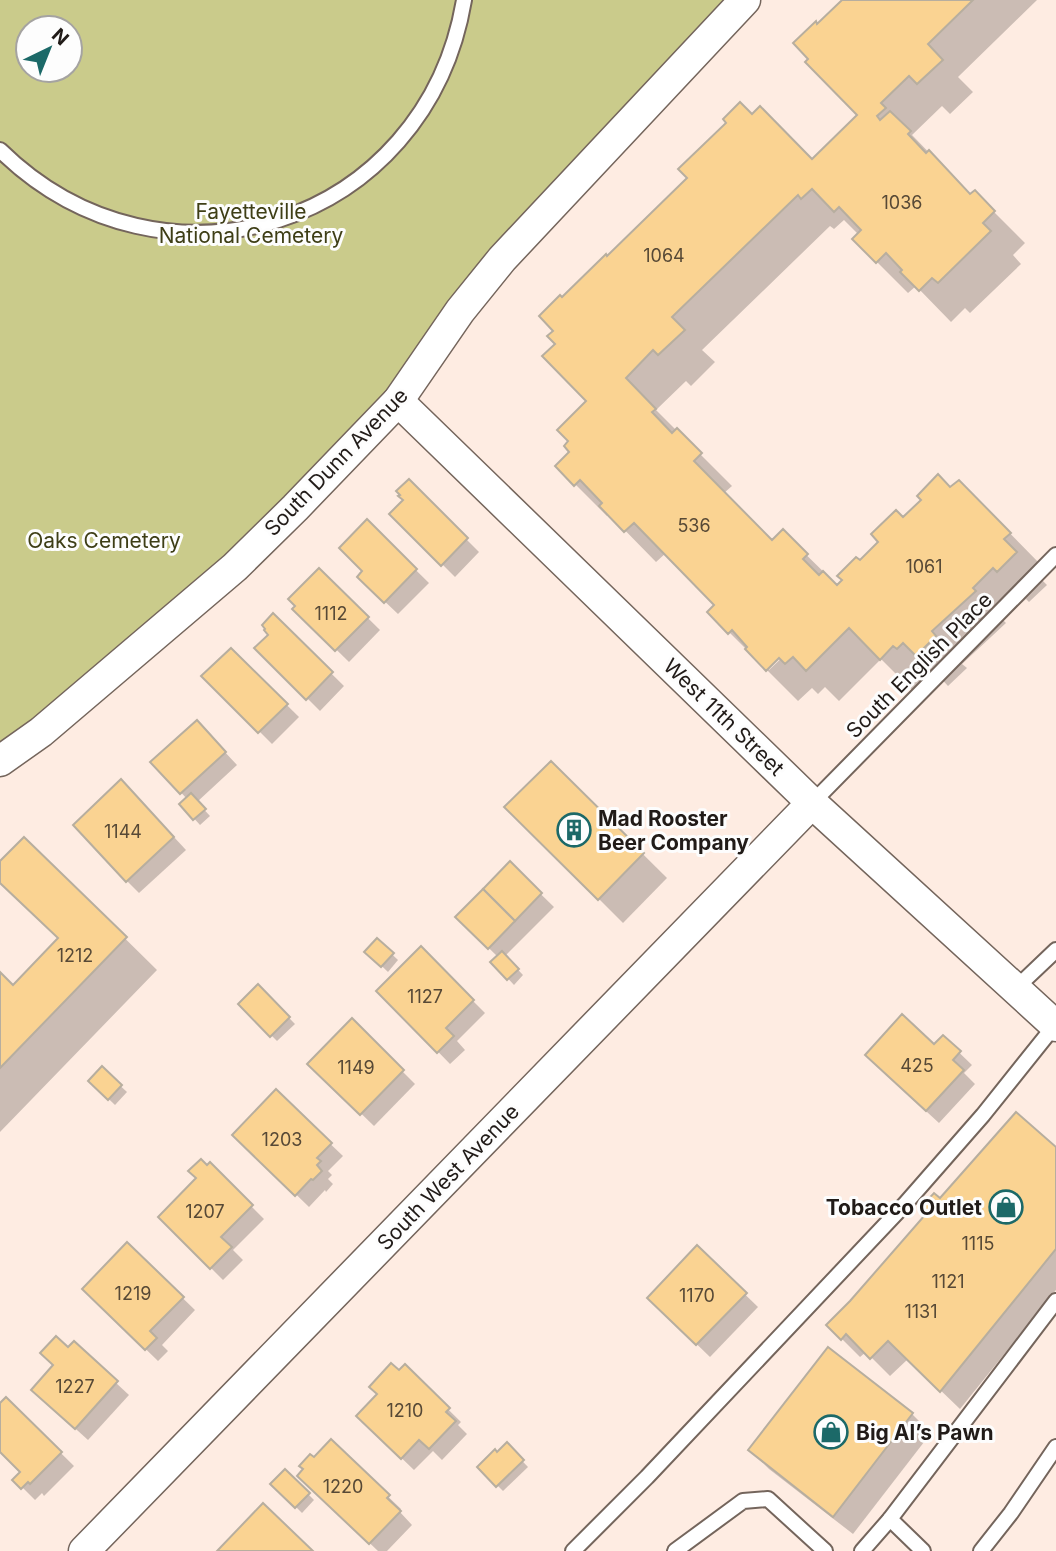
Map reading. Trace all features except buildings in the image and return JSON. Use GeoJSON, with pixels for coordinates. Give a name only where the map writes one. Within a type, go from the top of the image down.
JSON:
{"type":"FeatureCollection","features":[{"type":"Feature","properties":{"kind":"street","name":"South Dunn Avenue"},"geometry":{"type":"LineString","coordinates":[[0,761],[40,732],[235,567],[295,508],[398,401],[460,311],[502,259],[745,0]]}},
{"type":"Feature","properties":{"kind":"street","name":"West 11th Street"},"geometry":{"type":"LineString","coordinates":[[398,401],[812,803],[1055,1025]]}},
{"type":"Feature","properties":{"kind":"street","name":"South West Avenue"},"geometry":{"type":"LineString","coordinates":[[84,1551],[812,803]]}},
{"type":"Feature","properties":{"kind":"lane"},"geometry":{"type":"LineString","coordinates":[[0,150],[15,165],[59,197],[83,209],[134,226],[160,231],[214,232],[254,227],[292,216],[340,192],[383,159],[418,118],[444,71],[461,21],[464,0]]}},
{"type":"Feature","properties":{"kind":"lane","name":"South English Place"},"geometry":{"type":"LineString","coordinates":[[812,803],[1056,555]]}},
{"type":"Feature","properties":{"kind":"lane"},"geometry":{"type":"LineString","coordinates":[[1016,989],[1056,950]]}},
{"type":"Feature","properties":{"kind":"lane"},"geometry":{"type":"LineString","coordinates":[[573,1551],[647,1477],[905,1204],[983,1115],[1055,1025]]}},
{"type":"Feature","properties":{"kind":"lane"},"geometry":{"type":"LineString","coordinates":[[862,1551],[890,1519],[1056,1301]]}},
{"type":"Feature","properties":{"kind":"lane"},"geometry":{"type":"LineString","coordinates":[[981,1551],[1011,1513],[1056,1447]]}},
{"type":"Feature","properties":{"kind":"lane"},"geometry":{"type":"LineString","coordinates":[[675,1551],[743,1502],[768,1499],[825,1551]]}},
{"type":"Feature","properties":{"kind":"lane"},"geometry":{"type":"LineString","coordinates":[[890,1519],[923,1551]]}},
{"type":"Feature","properties":{"kind":"green space","name":"Fayetteville National Cemetery"},"geometry":{"type":"Polygon","coordinates":[[[0,0],[745,0],[398,401],[0,761],[0,0]]]}},
{"type":"Feature","properties":{"kind":"place","name":"Mad Rooster Beer Company"},"geometry":{"type":"Point","coordinates":[574,830]}},
{"type":"Feature","properties":{"kind":"place","name":"Tobacco Outlet"},"geometry":{"type":"Point","coordinates":[1006,1207]}},
{"type":"Feature","properties":{"kind":"place","name":"Big Al’s Pawn"},"geometry":{"type":"Point","coordinates":[831,1432]}},
{"type":"Feature","properties":{"kind":"park label","name":"Oaks Cemetery"},"geometry":{"type":"Point","coordinates":[104,540]}}]}
